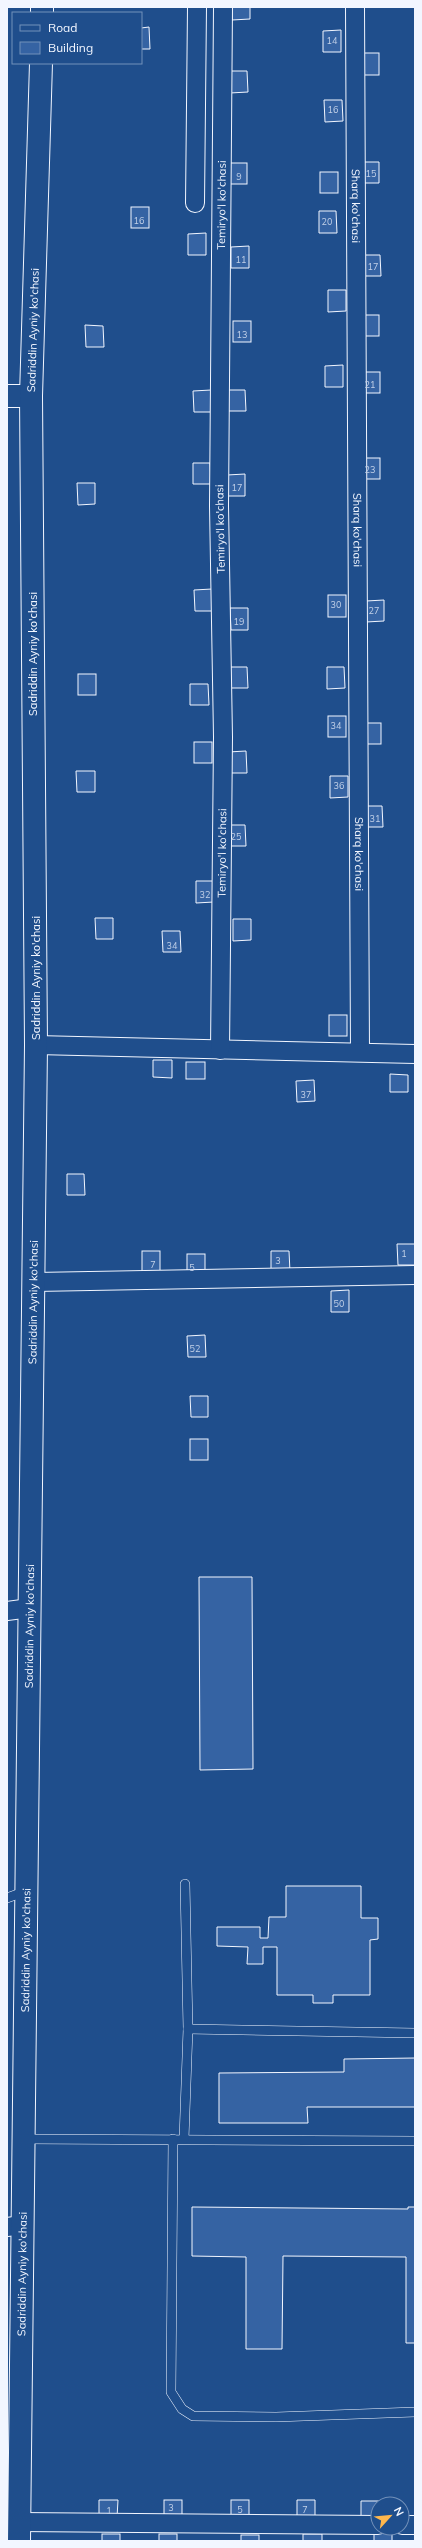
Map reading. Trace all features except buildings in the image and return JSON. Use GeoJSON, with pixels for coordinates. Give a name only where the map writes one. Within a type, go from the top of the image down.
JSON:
{"type":"FeatureCollection","features":[{"type":"Feature","properties":{"kind":"street"},"geometry":{"type":"LineString","coordinates":[[195,203],[197,7]]}},
{"type":"Feature","properties":{"kind":"street","name":"Temiryo'l ko'chasi"},"geometry":{"type":"LineString","coordinates":[[220,1050],[223,737],[219,506],[224,7]]}},
{"type":"Feature","properties":{"kind":"street","name":"Sharq ko'chasi"},"geometry":{"type":"LineString","coordinates":[[355,7],[360,1052]]}},
{"type":"Feature","properties":{"kind":"street","name":"Sadriddin Ayniy ko'chasi"},"geometry":{"type":"LineString","coordinates":[[15,2532],[17,2405],[15,2226],[24,2139],[17,1894],[30,1608],[35,1282],[36,1045],[32,396],[40,64]]}},
{"type":"Feature","properties":{"kind":"street"},"geometry":{"type":"LineString","coordinates":[[7,396],[32,396]]}},
{"type":"Feature","properties":{"kind":"street"},"geometry":{"type":"LineString","coordinates":[[36,1045],[415,1054]]}},
{"type":"Feature","properties":{"kind":"street"},"geometry":{"type":"LineString","coordinates":[[35,1282],[415,1275]]}},
{"type":"Feature","properties":{"kind":"street"},"geometry":{"type":"LineString","coordinates":[[7,1611],[30,1608]]}},
{"type":"Feature","properties":{"kind":"street"},"geometry":{"type":"LineString","coordinates":[[15,2532],[370,2525]]}},
{"type":"Feature","properties":{"kind":"lane"},"geometry":{"type":"LineString","coordinates":[[184,2139],[188,2029],[185,1884]]}},
{"type":"Feature","properties":{"kind":"lane"},"geometry":{"type":"LineString","coordinates":[[188,2029],[415,2033]]}},
{"type":"Feature","properties":{"kind":"lane"},"geometry":{"type":"LineString","coordinates":[[24,2139],[415,2141]]}},
{"type":"Feature","properties":{"kind":"lane"},"geometry":{"type":"LineString","coordinates":[[173,2139],[171,2392],[182,2409],[193,2416],[276,2417],[415,2412]]}}]}
